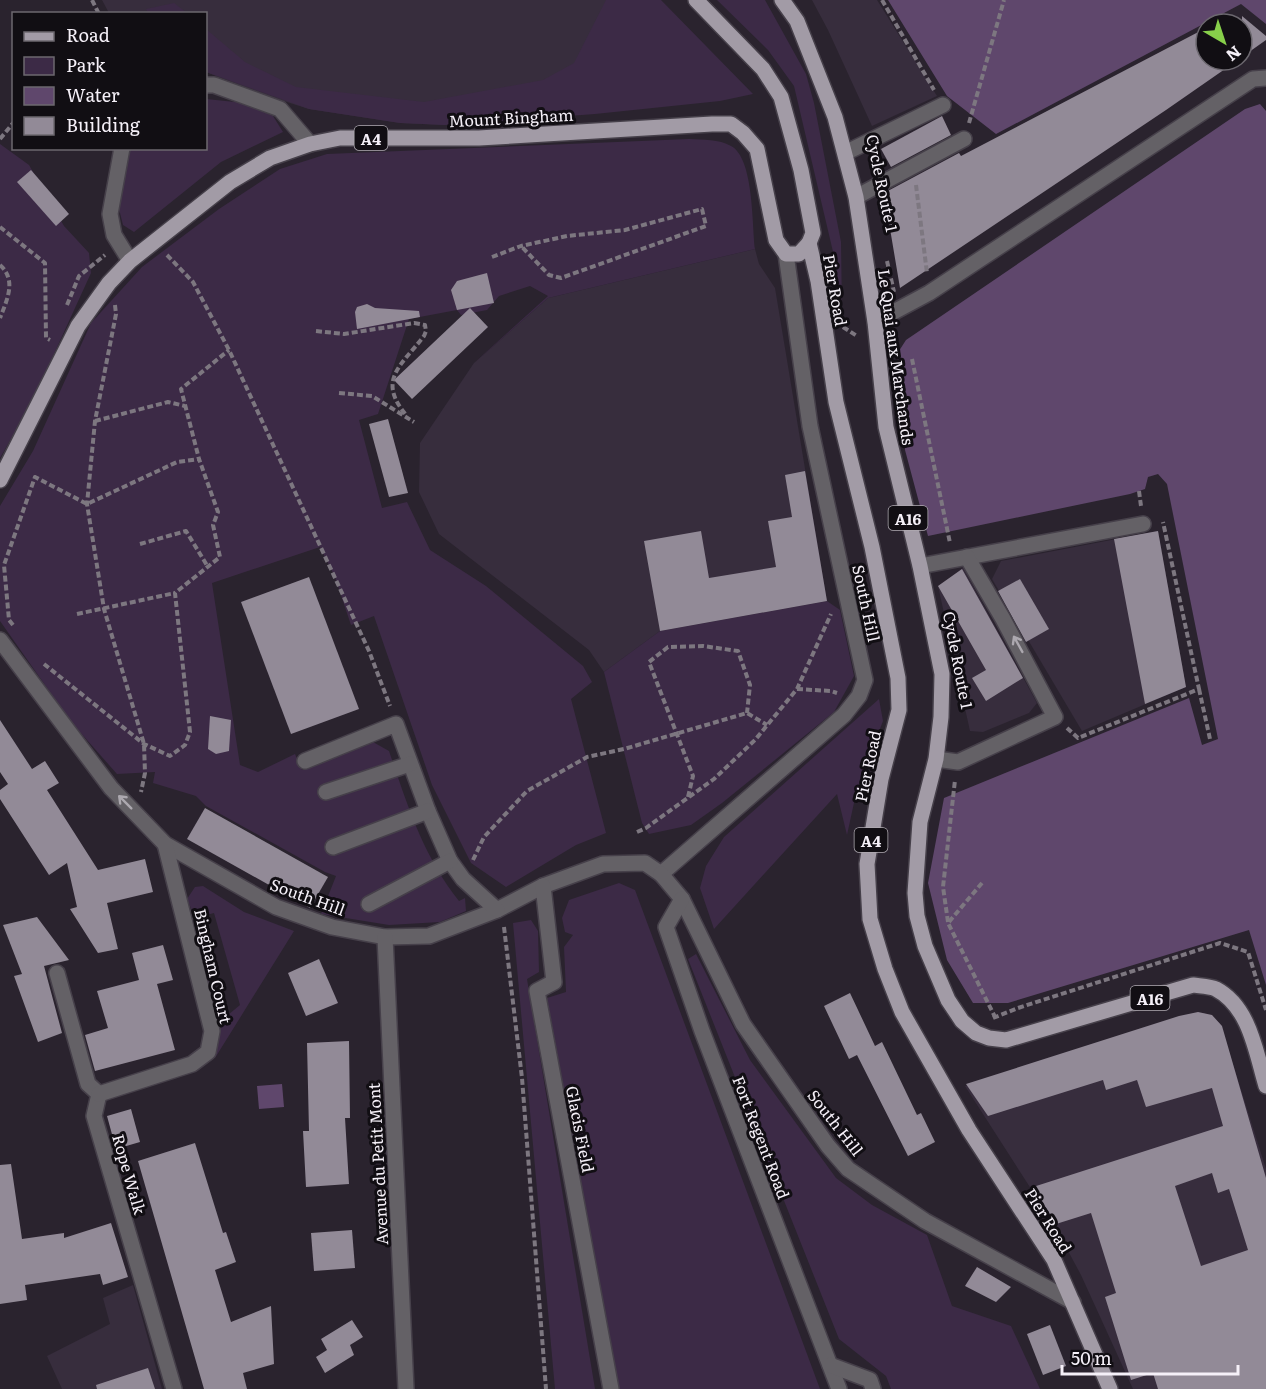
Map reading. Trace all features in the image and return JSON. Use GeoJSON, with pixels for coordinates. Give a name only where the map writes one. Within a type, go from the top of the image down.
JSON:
{"type":"FeatureCollection","features":[{"type":"Feature","properties":{"kind":"main road"},"geometry":{"type":"LineString","coordinates":[[696,0],[763,69],[781,97],[808,203],[813,233],[809,243],[799,254],[786,254]]}},
{"type":"Feature","properties":{"kind":"main road","name":"Le Quai aux Marchands"},"geometry":{"type":"LineString","coordinates":[[782,0],[797,21],[835,117],[856,197],[875,322],[886,427],[920,566],[942,674],[941,717],[936,759],[920,822],[915,893],[917,916],[925,946],[948,1000],[962,1021],[976,1034],[1006,1040]]}},
{"type":"Feature","properties":{"kind":"main road","name":"Mount Bingham"},"geometry":{"type":"LineString","coordinates":[[0,480],[78,326],[109,283],[130,261],[230,182],[270,158],[310,144],[340,138],[479,138],[731,124],[743,133],[757,149],[776,240],[786,254]]}},
{"type":"Feature","properties":{"kind":"main road","name":"Pier Road"},"geometry":{"type":"LineString","coordinates":[[809,243],[818,281],[836,402],[872,547],[898,678],[898,710],[880,779],[867,864],[870,919],[885,969],[902,1012],[969,1130],[1044,1241],[1110,1389]]}},
{"type":"Feature","properties":{"kind":"main road","name":"A16"},"geometry":{"type":"LineString","coordinates":[[1006,1040],[1194,985],[1215,988],[1233,1003],[1246,1022],[1266,1086]]}},
{"type":"Feature","properties":{"kind":"street"},"geometry":{"type":"LineString","coordinates":[[875,322],[929,293],[1253,79],[1266,78]]}},
{"type":"Feature","properties":{"kind":"street"},"geometry":{"type":"LineString","coordinates":[[207,85],[214,85],[280,109],[310,144]]}},
{"type":"Feature","properties":{"kind":"street"},"geometry":{"type":"LineString","coordinates":[[845,153],[943,105]]}},
{"type":"Feature","properties":{"kind":"street"},"geometry":{"type":"LineString","coordinates":[[856,197],[964,139]]}},
{"type":"Feature","properties":{"kind":"street"},"geometry":{"type":"LineString","coordinates":[[122,150],[110,214],[114,235],[130,261]]}},
{"type":"Feature","properties":{"kind":"street","name":"South Hill"},"geometry":{"type":"LineString","coordinates":[[786,254],[810,426],[865,680],[858,696]]}},
{"type":"Feature","properties":{"kind":"street"},"geometry":{"type":"LineString","coordinates":[[920,566],[1143,524]]}},
{"type":"Feature","properties":{"kind":"street"},"geometry":{"type":"LineString","coordinates":[[936,759],[958,762],[1055,717],[1046,696],[961,559]]}},
{"type":"Feature","properties":{"kind":"street","name":"South Hill"},"geometry":{"type":"LineString","coordinates":[[0,639],[111,788],[165,844],[276,907],[332,927],[385,937],[429,936],[497,910],[543,886],[603,864],[645,863],[661,874],[682,900],[743,1024],[828,1146],[848,1169],[925,1221],[1073,1302]]}},
{"type":"Feature","properties":{"kind":"street"},"geometry":{"type":"LineString","coordinates":[[661,874],[844,715],[858,696]]}},
{"type":"Feature","properties":{"kind":"street"},"geometry":{"type":"LineString","coordinates":[[305,761],[396,724],[428,811],[450,861],[463,879],[497,910]]}},
{"type":"Feature","properties":{"kind":"street"},"geometry":{"type":"LineString","coordinates":[[326,792],[410,764]]}},
{"type":"Feature","properties":{"kind":"street"},"geometry":{"type":"LineString","coordinates":[[333,847],[428,811]]}},
{"type":"Feature","properties":{"kind":"street","name":"Bingham Court"},"geometry":{"type":"LineString","coordinates":[[99,1094],[192,1064],[208,1052],[212,1031],[165,844]]}},
{"type":"Feature","properties":{"kind":"street"},"geometry":{"type":"LineString","coordinates":[[369,904],[450,861]]}},
{"type":"Feature","properties":{"kind":"street","name":"Glacis Field"},"geometry":{"type":"LineString","coordinates":[[543,886],[554,982],[537,991],[611,1389]]}},
{"type":"Feature","properties":{"kind":"street","name":"Fort Regent Road"},"geometry":{"type":"LineString","coordinates":[[682,900],[666,927],[702,1031],[839,1389]]}},
{"type":"Feature","properties":{"kind":"street","name":"Avenue du Petit Mont"},"geometry":{"type":"LineString","coordinates":[[385,937],[406,1389]]}},
{"type":"Feature","properties":{"kind":"street"},"geometry":{"type":"LineString","coordinates":[[57,973],[88,1084],[99,1094]]}},
{"type":"Feature","properties":{"kind":"street","name":"Rope Walk"},"geometry":{"type":"LineString","coordinates":[[99,1094],[94,1116],[174,1389]]}},
{"type":"Feature","properties":{"kind":"street"},"geometry":{"type":"LineString","coordinates":[[830,1365],[870,1380],[873,1389]]}},
{"type":"Feature","properties":{"kind":"path"},"geometry":{"type":"LineString","coordinates":[[882,0],[943,105]]}},
{"type":"Feature","properties":{"kind":"path"},"geometry":{"type":"LineString","coordinates":[[964,139],[1004,0]]}},
{"type":"Feature","properties":{"kind":"path"},"geometry":{"type":"LineString","coordinates":[[0,139],[12,124]]}},
{"type":"Feature","properties":{"kind":"path"},"geometry":{"type":"LineString","coordinates":[[913,166],[929,293]]}},
{"type":"Feature","properties":{"kind":"path"},"geometry":{"type":"LineString","coordinates":[[492,257],[521,246],[567,236],[625,230],[702,209],[706,226],[561,278],[549,275],[521,246]]}},
{"type":"Feature","properties":{"kind":"path"},"geometry":{"type":"LineString","coordinates":[[0,227],[45,263],[46,338],[67,348]]}},
{"type":"Feature","properties":{"kind":"path"},"geometry":{"type":"LineString","coordinates":[[887,259],[894,292],[891,314]]}},
{"type":"Feature","properties":{"kind":"path"},"geometry":{"type":"LineString","coordinates":[[175,263],[193,282],[229,350],[369,651],[396,724]]}},
{"type":"Feature","properties":{"kind":"path"},"geometry":{"type":"LineString","coordinates":[[0,265],[6,271],[11,286],[0,318]]}},
{"type":"Feature","properties":{"kind":"path"},"geometry":{"type":"LineString","coordinates":[[109,283],[117,315],[95,421],[87,504],[104,609],[144,744],[145,773],[136,813]]}},
{"type":"Feature","properties":{"kind":"path"},"geometry":{"type":"LineString","coordinates":[[823,315],[876,347]]}},
{"type":"Feature","properties":{"kind":"path"},"geometry":{"type":"LineString","coordinates":[[316,331],[344,334],[414,323],[425,325],[424,336],[397,370],[392,381],[392,391],[397,404],[414,422]]}},
{"type":"Feature","properties":{"kind":"path"},"geometry":{"type":"LineString","coordinates":[[77,614],[175,593],[220,557],[213,525],[218,512],[199,459],[181,389],[229,350]]}},
{"type":"Feature","properties":{"kind":"path"},"geometry":{"type":"LineString","coordinates":[[912,359],[961,559]]}},
{"type":"Feature","properties":{"kind":"path"},"geometry":{"type":"LineString","coordinates":[[339,393],[372,396],[407,416]]}},
{"type":"Feature","properties":{"kind":"path"},"geometry":{"type":"LineString","coordinates":[[95,421],[168,402],[185,405]]}},
{"type":"Feature","properties":{"kind":"path"},"geometry":{"type":"LineString","coordinates":[[87,504],[177,462],[199,459]]}},
{"type":"Feature","properties":{"kind":"path"},"geometry":{"type":"LineString","coordinates":[[15,628],[9,620],[4,565],[35,477],[87,504]]}},
{"type":"Feature","properties":{"kind":"path"},"geometry":{"type":"LineString","coordinates":[[1143,524],[1163,522],[1209,739]]}},
{"type":"Feature","properties":{"kind":"path"},"geometry":{"type":"LineString","coordinates":[[140,544],[186,531],[208,567]]}},
{"type":"Feature","properties":{"kind":"path"},"geometry":{"type":"LineString","coordinates":[[637,832],[646,828],[714,779],[767,725],[797,689],[845,587]]}},
{"type":"Feature","properties":{"kind":"path"},"geometry":{"type":"LineString","coordinates":[[24,673],[41,662],[144,744],[170,756],[185,745],[190,732],[175,593]]}},
{"type":"Feature","properties":{"kind":"path"},"geometry":{"type":"LineString","coordinates":[[688,798],[693,776],[649,662],[668,647],[703,646],[738,651],[750,685],[747,713]]}},
{"type":"Feature","properties":{"kind":"path"},"geometry":{"type":"LineString","coordinates":[[797,689],[831,691],[858,696]]}},
{"type":"Feature","properties":{"kind":"path"},"geometry":{"type":"LineString","coordinates":[[1055,717],[1078,738],[1199,689]]}},
{"type":"Feature","properties":{"kind":"path"},"geometry":{"type":"LineString","coordinates":[[463,879],[484,837],[527,791],[587,756],[624,749],[747,713],[767,725]]}},
{"type":"Feature","properties":{"kind":"path"},"geometry":{"type":"LineString","coordinates":[[958,762],[943,887],[948,923],[1006,1040]]}},
{"type":"Feature","properties":{"kind":"path"},"geometry":{"type":"LineString","coordinates":[[948,923],[982,883]]}},
{"type":"Feature","properties":{"kind":"path"},"geometry":{"type":"LineString","coordinates":[[497,910],[504,925],[522,1078],[546,1389]]}},
{"type":"Feature","properties":{"kind":"path"},"geometry":{"type":"LineString","coordinates":[[987,1021],[1018,1008],[1220,943],[1248,952],[1266,1010]]}},
{"type":"Feature","properties":{"kind":"shaded area"},"geometry":{"type":"Polygon","coordinates":[[[102,0],[632,0],[617,87],[445,125],[400,123],[309,109],[207,72],[207,12],[108,12],[102,0]]]}},
{"type":"Feature","properties":{"kind":"shaded area"},"geometry":{"type":"Polygon","coordinates":[[[812,0],[877,0],[937,96],[872,126],[812,0]]]}},
{"type":"Feature","properties":{"kind":"shaded area"},"geometry":{"type":"Polygon","coordinates":[[[755,249],[759,264],[775,288],[827,601],[660,631],[604,672],[589,650],[439,534],[419,492],[420,443],[474,363],[548,298],[755,249]]]}},
{"type":"Feature","properties":{"kind":"shaded area"},"geometry":{"type":"Polygon","coordinates":[[[1158,531],[1186,687],[1082,731],[992,579],[1001,561],[1158,531]]]}},
{"type":"Feature","properties":{"kind":"shaded area"},"geometry":{"type":"Polygon","coordinates":[[[963,568],[1037,703],[1029,713],[983,732],[970,731],[938,586],[963,568]]]}},
{"type":"Feature","properties":{"kind":"shaded area"},"geometry":{"type":"Polygon","coordinates":[[[1204,1013],[1220,1023],[1266,1169],[1266,1389],[1133,1389],[1081,1275],[1053,1223],[965,1086],[1186,1015],[1204,1013]]]}},
{"type":"Feature","properties":{"kind":"shaded area"},"geometry":{"type":"Polygon","coordinates":[[[133,1285],[162,1389],[62,1389],[47,1356],[110,1324],[103,1298],[133,1285]]]}},
{"type":"Feature","properties":{"kind":"green space"},"geometry":{"type":"Polygon","coordinates":[[[606,0],[661,0],[753,94],[720,101],[595,114],[445,125],[400,123],[309,109],[207,72],[207,30],[245,62],[296,87],[424,102],[543,80],[574,63],[606,0]]]}},
{"type":"Feature","properties":{"kind":"green space"},"geometry":{"type":"Polygon","coordinates":[[[717,0],[765,0],[806,74],[814,103],[841,242],[842,309],[834,256],[794,86],[768,50],[717,0]]]}},
{"type":"Feature","properties":{"kind":"green space"},"geometry":{"type":"Polygon","coordinates":[[[174,3],[186,12],[148,12],[146,9],[174,3]]]}},
{"type":"Feature","properties":{"kind":"green space"},"geometry":{"type":"Polygon","coordinates":[[[207,99],[245,103],[273,116],[283,132],[221,162],[134,232],[123,225],[119,209],[130,150],[207,150],[207,99]]]}},
{"type":"Feature","properties":{"kind":"green space"},"geometry":{"type":"Polygon","coordinates":[[[689,139],[721,142],[731,146],[739,153],[748,178],[755,249],[548,298],[474,363],[548,296],[530,286],[499,296],[487,310],[461,315],[457,310],[409,319],[378,414],[359,420],[382,508],[407,502],[430,550],[486,586],[583,666],[592,682],[571,699],[606,833],[576,845],[506,887],[471,863],[432,785],[374,616],[351,625],[335,577],[320,547],[212,583],[240,765],[258,772],[295,754],[302,770],[373,742],[389,751],[426,848],[446,884],[459,901],[465,898],[466,911],[440,922],[389,925],[321,914],[336,876],[206,806],[196,796],[153,783],[155,772],[117,774],[71,722],[0,621],[0,506],[33,451],[91,323],[142,267],[219,209],[280,169],[327,154],[689,139]]]}},
{"type":"Feature","properties":{"kind":"green space"},"geometry":{"type":"Polygon","coordinates":[[[0,144],[29,165],[64,226],[89,253],[91,273],[32,402],[0,458],[0,144]]]}},
{"type":"Feature","properties":{"kind":"green space"},"geometry":{"type":"Polygon","coordinates":[[[827,601],[840,610],[854,676],[834,712],[722,803],[691,825],[649,834],[642,823],[604,672],[660,631],[827,601]]]}},
{"type":"Feature","properties":{"kind":"green space"},"geometry":{"type":"Polygon","coordinates":[[[879,699],[883,721],[857,789],[847,835],[837,794],[714,929],[700,888],[706,866],[724,837],[879,699]]]}},
{"type":"Feature","properties":{"kind":"green space"},"geometry":{"type":"Polygon","coordinates":[[[619,883],[635,890],[820,1389],[619,1389],[547,998],[566,992],[564,947],[573,935],[565,932],[562,918],[569,900],[619,883]]]}},
{"type":"Feature","properties":{"kind":"green space"},"geometry":{"type":"Polygon","coordinates":[[[203,886],[244,912],[294,931],[215,1058],[222,1020],[240,1005],[214,913],[195,918],[187,899],[195,887],[203,886]]]}},
{"type":"Feature","properties":{"kind":"green space"},"geometry":{"type":"Polygon","coordinates":[[[531,920],[538,931],[539,972],[527,979],[595,1389],[555,1389],[513,923],[531,920]]]}},
{"type":"Feature","properties":{"kind":"green space"},"geometry":{"type":"Polygon","coordinates":[[[696,954],[750,1060],[836,1178],[872,1205],[927,1235],[952,1306],[1011,1326],[1040,1389],[891,1389],[886,1376],[839,1339],[688,959],[696,954]]]}},
{"type":"Feature","properties":{"kind":"water"},"geometry":{"type":"Polygon","coordinates":[[[888,0],[1266,0],[1266,24],[1254,12],[1241,4],[1226,12],[1194,12],[1194,29],[996,134],[947,96],[888,0]]]}},
{"type":"Feature","properties":{"kind":"water"},"geometry":{"type":"Polygon","coordinates":[[[1260,104],[1266,111],[1266,985],[1249,930],[1008,1003],[973,1003],[947,960],[928,883],[944,798],[1189,698],[1202,745],[1218,739],[1167,484],[1158,474],[1148,477],[1145,489],[1130,494],[928,536],[905,450],[897,354],[906,340],[1245,109],[1260,104]]]}},
{"type":"Feature","properties":{"kind":"water"},"geometry":{"type":"Polygon","coordinates":[[[282,1084],[284,1107],[259,1109],[257,1086],[282,1084]]]}},
{"type":"Feature","properties":{"kind":"building"},"geometry":{"type":"Polygon","coordinates":[[[1254,26],[1266,36],[1266,40],[1254,48],[1254,26]]]}},
{"type":"Feature","properties":{"kind":"building"},"geometry":{"type":"Polygon","coordinates":[[[1194,34],[1194,72],[1221,72],[900,288],[884,193],[959,153],[961,156],[1194,34]]]}},
{"type":"Feature","properties":{"kind":"building"},"geometry":{"type":"Polygon","coordinates":[[[942,116],[951,135],[891,167],[881,149],[942,116]]]}},
{"type":"Feature","properties":{"kind":"building"},"geometry":{"type":"Polygon","coordinates":[[[31,170],[69,214],[56,226],[17,182],[31,170]]]}},
{"type":"Feature","properties":{"kind":"building"},"geometry":{"type":"Polygon","coordinates":[[[487,273],[494,303],[457,310],[451,290],[457,281],[487,273]]]}},
{"type":"Feature","properties":{"kind":"building"},"geometry":{"type":"Polygon","coordinates":[[[367,304],[375,308],[419,311],[420,317],[357,329],[355,312],[357,307],[367,304]]]}},
{"type":"Feature","properties":{"kind":"building"},"geometry":{"type":"Polygon","coordinates":[[[470,308],[488,327],[412,399],[394,380],[470,308]]]}},
{"type":"Feature","properties":{"kind":"building"},"geometry":{"type":"Polygon","coordinates":[[[388,419],[408,493],[389,497],[369,424],[388,419]]]}},
{"type":"Feature","properties":{"kind":"building"},"geometry":{"type":"Polygon","coordinates":[[[805,471],[827,601],[660,631],[644,541],[701,531],[709,578],[776,567],[768,521],[792,517],[785,475],[805,471]]]}},
{"type":"Feature","properties":{"kind":"building"},"geometry":{"type":"Polygon","coordinates":[[[1158,531],[1186,687],[1145,704],[1114,539],[1158,531]]]}},
{"type":"Feature","properties":{"kind":"building"},"geometry":{"type":"Polygon","coordinates":[[[962,569],[1023,678],[986,701],[972,678],[986,670],[938,586],[962,569]]]}},
{"type":"Feature","properties":{"kind":"building"},"geometry":{"type":"Polygon","coordinates":[[[309,577],[359,709],[291,734],[241,602],[309,577]]]}},
{"type":"Feature","properties":{"kind":"building"},"geometry":{"type":"Polygon","coordinates":[[[1020,579],[1049,629],[1026,642],[998,591],[1020,579]]]}},
{"type":"Feature","properties":{"kind":"building"},"geometry":{"type":"Polygon","coordinates":[[[210,716],[231,720],[229,751],[216,754],[208,749],[210,716]]]}},
{"type":"Feature","properties":{"kind":"building"},"geometry":{"type":"Polygon","coordinates":[[[0,720],[32,769],[45,761],[59,783],[47,790],[98,870],[145,859],[153,892],[107,903],[118,949],[98,953],[70,909],[77,907],[67,863],[49,875],[0,799],[0,790],[8,784],[0,772],[0,720]]]}},
{"type":"Feature","properties":{"kind":"building"},"geometry":{"type":"Polygon","coordinates":[[[205,808],[328,877],[310,908],[187,839],[205,808]]]}},
{"type":"Feature","properties":{"kind":"building"},"geometry":{"type":"Polygon","coordinates":[[[37,917],[69,960],[44,966],[62,1033],[38,1042],[14,976],[22,974],[3,925],[37,917]]]}},
{"type":"Feature","properties":{"kind":"building"},"geometry":{"type":"Polygon","coordinates":[[[163,945],[173,980],[157,984],[175,1050],[95,1071],[85,1035],[108,1028],[97,991],[139,980],[132,953],[163,945]]]}},
{"type":"Feature","properties":{"kind":"building"},"geometry":{"type":"Polygon","coordinates":[[[319,959],[338,1003],[306,1016],[288,973],[319,959]]]}},
{"type":"Feature","properties":{"kind":"building"},"geometry":{"type":"Polygon","coordinates":[[[850,993],[875,1046],[882,1042],[917,1115],[921,1113],[935,1142],[908,1156],[857,1055],[849,1059],[824,1006],[850,993]]]}},
{"type":"Feature","properties":{"kind":"building"},"geometry":{"type":"Polygon","coordinates":[[[1198,1012],[1212,1015],[1222,1026],[1266,1178],[1266,1389],[1158,1389],[1153,1373],[1131,1380],[1105,1297],[1116,1293],[1091,1213],[1056,1224],[1033,1187],[1223,1126],[1212,1088],[1146,1107],[1137,1080],[1106,1090],[1103,1080],[988,1116],[966,1084],[1179,1016],[1198,1012]],[[1212,1173],[1175,1186],[1201,1266],[1248,1250],[1229,1189],[1218,1193],[1212,1173]]]}},
{"type":"Feature","properties":{"kind":"building"},"geometry":{"type":"Polygon","coordinates":[[[349,1041],[350,1118],[345,1118],[349,1184],[306,1187],[303,1131],[309,1131],[307,1043],[349,1041]]]}},
{"type":"Feature","properties":{"kind":"building"},"geometry":{"type":"Polygon","coordinates":[[[131,1109],[140,1142],[116,1149],[107,1116],[131,1109]]]}},
{"type":"Feature","properties":{"kind":"building"},"geometry":{"type":"Polygon","coordinates":[[[195,1143],[223,1233],[226,1232],[236,1262],[215,1270],[231,1322],[271,1306],[274,1364],[243,1373],[247,1389],[204,1389],[138,1161],[195,1143]]]}},
{"type":"Feature","properties":{"kind":"building"},"geometry":{"type":"Polygon","coordinates":[[[11,1164],[22,1239],[64,1233],[64,1238],[111,1223],[128,1277],[103,1285],[100,1274],[25,1285],[27,1300],[0,1304],[0,1165],[11,1164]]]}},
{"type":"Feature","properties":{"kind":"building"},"geometry":{"type":"Polygon","coordinates":[[[352,1230],[355,1268],[314,1271],[311,1233],[352,1230]]]}},
{"type":"Feature","properties":{"kind":"building"},"geometry":{"type":"Polygon","coordinates":[[[977,1267],[1011,1287],[996,1302],[965,1286],[977,1267]]]}},
{"type":"Feature","properties":{"kind":"building"},"geometry":{"type":"Polygon","coordinates":[[[352,1320],[363,1337],[350,1345],[354,1355],[325,1373],[316,1357],[327,1350],[321,1339],[352,1320]]]}},
{"type":"Feature","properties":{"kind":"building"},"geometry":{"type":"Polygon","coordinates":[[[1050,1325],[1066,1366],[1043,1375],[1027,1334],[1050,1325]]]}},
{"type":"Feature","properties":{"kind":"building"},"geometry":{"type":"Polygon","coordinates":[[[148,1368],[155,1389],[97,1389],[96,1385],[148,1368]]]}}]}
